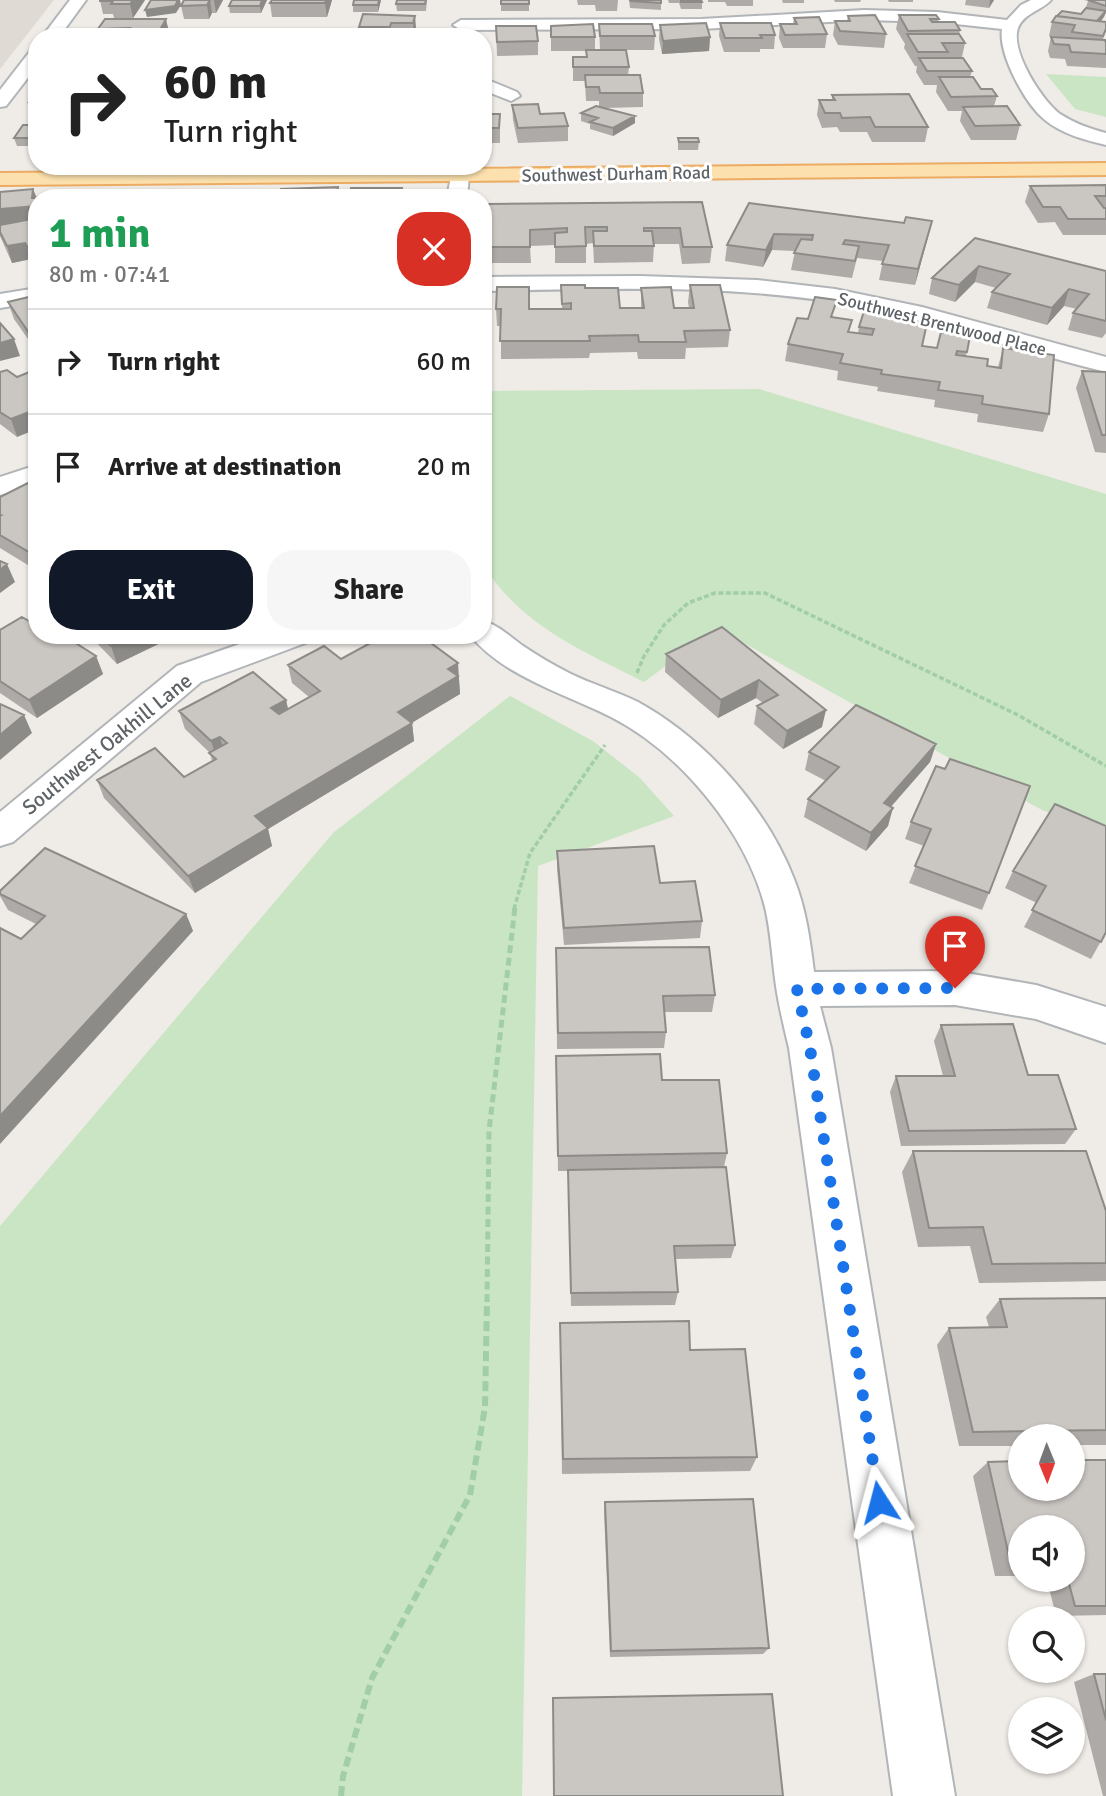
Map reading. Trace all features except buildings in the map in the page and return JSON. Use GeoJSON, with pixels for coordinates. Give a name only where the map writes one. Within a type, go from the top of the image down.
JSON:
{"type":"FeatureCollection","features":[{"type":"Feature","properties":{"kind":"main road","name":"Southwest Durham Road"},"geometry":{"type":"LineString","coordinates":[[492,175],[1106,169]]}},
{"type":"Feature","properties":{"kind":"main road","name":"Southwest Durham Road"},"geometry":{"type":"LineString","coordinates":[[0,179],[459,175]]}},
{"type":"Feature","properties":{"kind":"street"},"geometry":{"type":"LineString","coordinates":[[57,28],[78,0]]}},
{"type":"Feature","properties":{"kind":"street"},"geometry":{"type":"LineString","coordinates":[[1043,0],[1035,3],[1012,25],[1007,34],[1011,61],[1050,115],[1087,134],[1106,139]]}},
{"type":"Feature","properties":{"kind":"street"},"geometry":{"type":"LineString","coordinates":[[461,25],[701,24],[864,15],[937,17],[1012,25]]}},
{"type":"Feature","properties":{"kind":"street"},"geometry":{"type":"LineString","coordinates":[[0,102],[28,66]]}},
{"type":"Feature","properties":{"kind":"street"},"geometry":{"type":"LineString","coordinates":[[492,87],[511,96]]}},
{"type":"Feature","properties":{"kind":"street"},"geometry":{"type":"LineString","coordinates":[[458,189],[459,175]]}},
{"type":"Feature","properties":{"kind":"street","name":"Southwest Brentwood Place"},"geometry":{"type":"LineString","coordinates":[[492,284],[700,282],[799,290],[889,307],[1106,365]]}},
{"type":"Feature","properties":{"kind":"street"},"geometry":{"type":"LineString","coordinates":[[0,301],[28,296]]}},
{"type":"Feature","properties":{"kind":"street"},"geometry":{"type":"LineString","coordinates":[[0,487],[28,476]]}},
{"type":"Feature","properties":{"kind":"street"},"geometry":{"type":"LineString","coordinates":[[492,638],[534,668],[569,687],[626,711],[667,738],[705,771],[730,800],[768,864],[783,905],[810,1048],[924,1796]]}},
{"type":"Feature","properties":{"kind":"street","name":"Southwest Oakhill Lane"},"geometry":{"type":"LineString","coordinates":[[0,832],[189,674],[272,644]]}},
{"type":"Feature","properties":{"kind":"street"},"geometry":{"type":"LineString","coordinates":[[797,989],[955,988],[1036,1002],[1106,1025]]}},
{"type":"Feature","properties":{"kind":"path"},"geometry":{"type":"LineString","coordinates":[[341,1796],[343,1776],[372,1678],[470,1495],[485,1408],[489,1131],[517,902],[530,853],[626,711],[640,664],[661,629],[687,601],[712,593],[765,593],[1018,715],[1106,766]]}},
{"type":"Feature","properties":{"kind":"shaded area"},"geometry":{"type":"Polygon","coordinates":[[[0,0],[54,0],[32,28],[28,28],[28,33],[0,69],[0,0]]]}},
{"type":"Feature","properties":{"kind":"green space"},"geometry":{"type":"Polygon","coordinates":[[[1046,74],[1106,77],[1106,117],[1075,109],[1046,74]]]}},
{"type":"Feature","properties":{"kind":"green space"},"geometry":{"type":"Polygon","coordinates":[[[759,389],[1106,494],[1106,837],[1042,810],[717,628],[644,682],[576,647],[535,621],[516,605],[492,577],[492,391],[759,389]]]}},
{"type":"Feature","properties":{"kind":"green space"},"geometry":{"type":"Polygon","coordinates":[[[510,696],[593,741],[640,778],[674,816],[538,866],[522,1796],[0,1796],[0,1226],[333,833],[510,696]]]}},
{"type":"Feature","properties":{"kind":"route"},"geometry":{"type":"LineString","coordinates":[[879,1502],[810,1048],[797,989],[955,988]]}}]}
